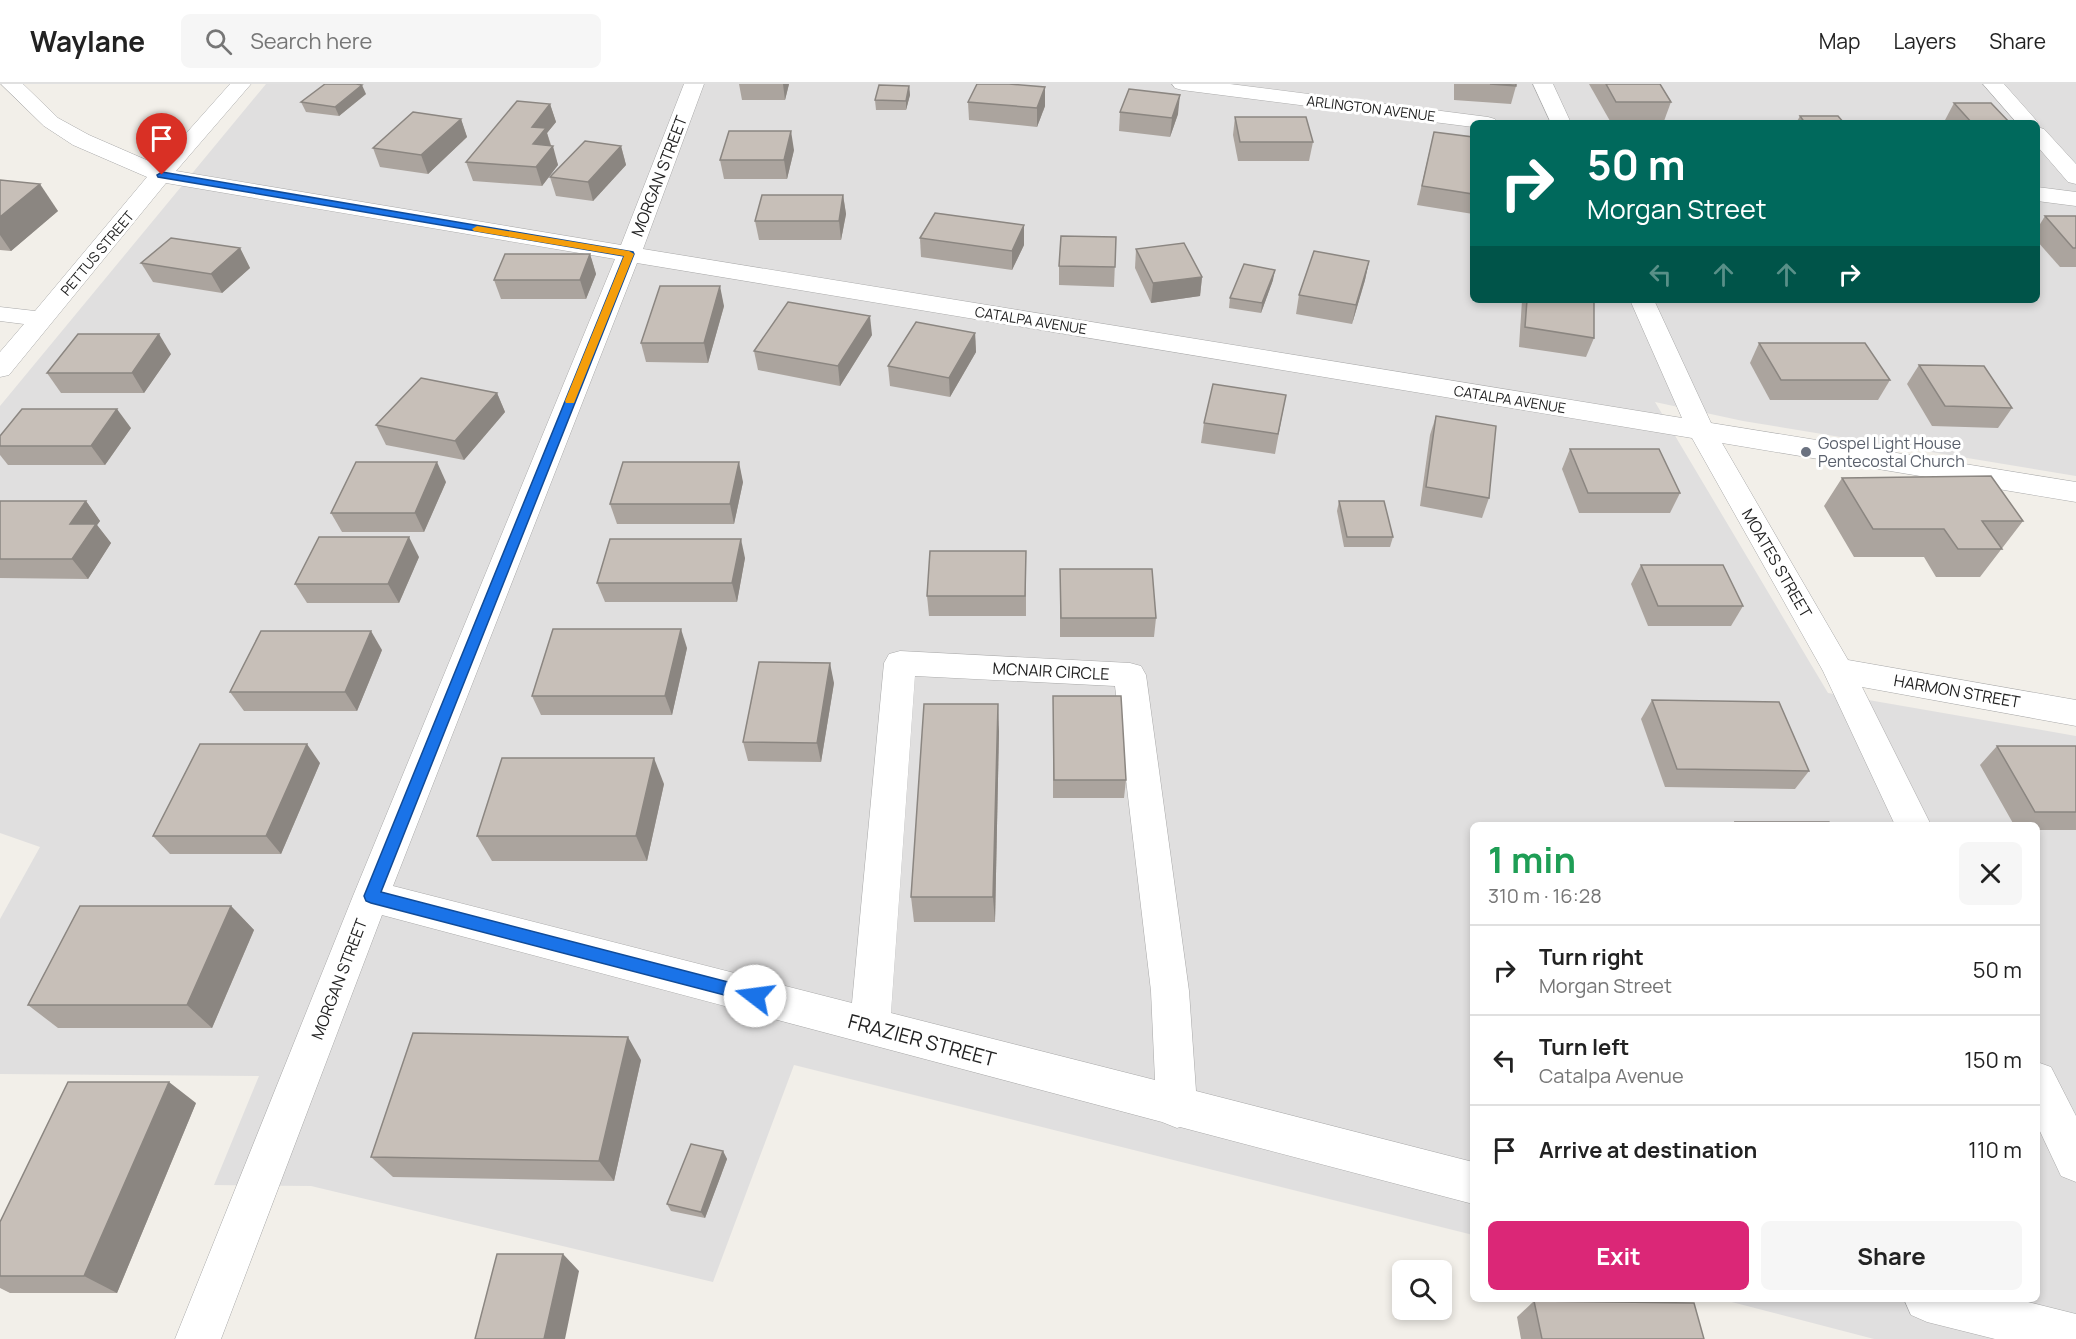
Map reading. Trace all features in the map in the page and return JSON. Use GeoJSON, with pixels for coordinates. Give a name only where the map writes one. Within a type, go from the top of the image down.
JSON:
{"type":"FeatureCollection","features":[{"type":"Feature","properties":{"kind":"street","name":"CATALPA AVENUE"},"geometry":{"type":"LineString","coordinates":[[11,84],[51,122],[81,140],[162,175],[2076,492]]}},
{"type":"Feature","properties":{"kind":"street","name":"PETTUS STREET"},"geometry":{"type":"LineString","coordinates":[[0,369],[241,84]]}},
{"type":"Feature","properties":{"kind":"street","name":"MORGAN STREET"},"geometry":{"type":"LineString","coordinates":[[198,1339],[371,896],[629,254],[694,84]]}},
{"type":"Feature","properties":{"kind":"street","name":"ARLINGTON AVENUE"},"geometry":{"type":"LineString","coordinates":[[1182,84],[1470,121]]}},
{"type":"Feature","properties":{"kind":"street"},"geometry":{"type":"LineString","coordinates":[[1544,84],[1560,120]]}},
{"type":"Feature","properties":{"kind":"street"},"geometry":{"type":"LineString","coordinates":[[1993,84],[2025,120]]}},
{"type":"Feature","properties":{"kind":"street"},"geometry":{"type":"LineString","coordinates":[[2040,136],[2076,177]]}},
{"type":"Feature","properties":{"kind":"street"},"geometry":{"type":"LineString","coordinates":[[2040,194],[2076,199]]}},
{"type":"Feature","properties":{"kind":"street","name":"MOATES STREET"},"geometry":{"type":"LineString","coordinates":[[1643,303],[1701,430],[1838,670],[1912,822]]}},
{"type":"Feature","properties":{"kind":"street"},"geometry":{"type":"LineString","coordinates":[[0,314],[43,319]]}},
{"type":"Feature","properties":{"kind":"street","name":"MCNAIR CIRCLE"},"geometry":{"type":"LineString","coordinates":[[870,1026],[900,663],[1130,675],[1170,991],[1177,1108]]}},
{"type":"Feature","properties":{"kind":"street","name":"HARMON STREET"},"geometry":{"type":"LineString","coordinates":[[1838,670],[2076,713]]}},
{"type":"Feature","properties":{"kind":"street","name":"FRAZIER STREET"},"geometry":{"type":"LineString","coordinates":[[371,896],[1470,1183]]}},
{"type":"Feature","properties":{"kind":"street"},"geometry":{"type":"LineString","coordinates":[[2040,1086],[2076,1161]]}},
{"type":"Feature","properties":{"kind":"street"},"geometry":{"type":"LineString","coordinates":[[1939,1302],[2076,1337]]}},
{"type":"Feature","properties":{"kind":"shaded area"},"geometry":{"type":"Polygon","coordinates":[[[266,84],[2076,84],[2076,476],[1743,421],[1655,402],[1828,693],[2076,736],[2076,1339],[1874,1339],[1732,1302],[2040,1302],[2040,822],[1470,822],[1470,1234],[794,1065],[713,1282],[311,1186],[214,1185],[259,1076],[0,1074],[0,919],[40,847],[0,833],[0,406],[266,84]]]}},
{"type":"Feature","properties":{"kind":"building"},"geometry":{"type":"Polygon","coordinates":[[[325,84],[362,85],[335,107],[301,102],[325,84]]]}},
{"type":"Feature","properties":{"kind":"building"},"geometry":{"type":"Polygon","coordinates":[[[977,84],[1045,87],[1037,108],[968,102],[977,84]]]}},
{"type":"Feature","properties":{"kind":"building"},"geometry":{"type":"Polygon","coordinates":[[[1490,84],[1516,84],[1516,86],[1490,84]]]}},
{"type":"Feature","properties":{"kind":"building"},"geometry":{"type":"Polygon","coordinates":[[[1606,84],[1660,84],[1671,102],[1616,102],[1606,84]]]}},
{"type":"Feature","properties":{"kind":"building"},"geometry":{"type":"Polygon","coordinates":[[[879,85],[909,86],[906,101],[875,100],[879,85]]]}},
{"type":"Feature","properties":{"kind":"building"},"geometry":{"type":"Polygon","coordinates":[[[1129,89],[1180,95],[1172,118],[1120,112],[1129,89]]]}},
{"type":"Feature","properties":{"kind":"building"},"geometry":{"type":"Polygon","coordinates":[[[517,101],[550,104],[532,127],[546,128],[533,144],[553,146],[536,167],[466,162],[517,101]]]}},
{"type":"Feature","properties":{"kind":"building"},"geometry":{"type":"Polygon","coordinates":[[[1954,103],[1991,103],[2007,120],[1969,120],[1954,103]]]}},
{"type":"Feature","properties":{"kind":"building"},"geometry":{"type":"Polygon","coordinates":[[[413,112],[461,119],[421,155],[373,148],[413,112]]]}},
{"type":"Feature","properties":{"kind":"building"},"geometry":{"type":"Polygon","coordinates":[[[1800,116],[1838,116],[1841,120],[1803,120],[1800,116]]]}},
{"type":"Feature","properties":{"kind":"building"},"geometry":{"type":"Polygon","coordinates":[[[1235,117],[1306,117],[1313,142],[1240,142],[1235,117]]]}},
{"type":"Feature","properties":{"kind":"building"},"geometry":{"type":"Polygon","coordinates":[[[729,131],[791,131],[784,160],[720,160],[729,131]]]}},
{"type":"Feature","properties":{"kind":"building"},"geometry":{"type":"Polygon","coordinates":[[[1434,132],[1470,137],[1470,194],[1422,186],[1434,132]]]}},
{"type":"Feature","properties":{"kind":"building"},"geometry":{"type":"Polygon","coordinates":[[[585,141],[621,146],[588,182],[550,177],[585,141]]]}},
{"type":"Feature","properties":{"kind":"building"},"geometry":{"type":"Polygon","coordinates":[[[0,180],[40,184],[0,217],[0,180]]]}},
{"type":"Feature","properties":{"kind":"building"},"geometry":{"type":"Polygon","coordinates":[[[762,195],[843,195],[839,221],[755,221],[762,195]]]}},
{"type":"Feature","properties":{"kind":"building"},"geometry":{"type":"Polygon","coordinates":[[[935,213],[1024,225],[1012,251],[920,238],[935,213]]]}},
{"type":"Feature","properties":{"kind":"building"},"geometry":{"type":"Polygon","coordinates":[[[2045,216],[2076,216],[2076,248],[2073,248],[2045,216]]]}},
{"type":"Feature","properties":{"kind":"building"},"geometry":{"type":"Polygon","coordinates":[[[1061,236],[1116,237],[1115,267],[1059,266],[1061,236]]]}},
{"type":"Feature","properties":{"kind":"building"},"geometry":{"type":"Polygon","coordinates":[[[171,238],[240,248],[211,274],[141,263],[171,238]]]}},
{"type":"Feature","properties":{"kind":"building"},"geometry":{"type":"Polygon","coordinates":[[[1184,243],[1202,277],[1153,283],[1136,249],[1184,243]]]}},
{"type":"Feature","properties":{"kind":"building"},"geometry":{"type":"Polygon","coordinates":[[[1314,251],[1369,261],[1356,305],[1299,295],[1314,251]]]}},
{"type":"Feature","properties":{"kind":"building"},"geometry":{"type":"Polygon","coordinates":[[[505,254],[590,254],[580,280],[494,280],[505,254]]]}},
{"type":"Feature","properties":{"kind":"building"},"geometry":{"type":"Polygon","coordinates":[[[1244,264],[1275,270],[1262,303],[1230,298],[1244,264]]]}},
{"type":"Feature","properties":{"kind":"building"},"geometry":{"type":"Polygon","coordinates":[[[660,286],[720,286],[704,343],[641,343],[660,286]]]}},
{"type":"Feature","properties":{"kind":"building"},"geometry":{"type":"Polygon","coordinates":[[[788,302],[870,316],[838,366],[754,351],[788,302]]]}},
{"type":"Feature","properties":{"kind":"building"},"geometry":{"type":"Polygon","coordinates":[[[1527,303],[1594,303],[1594,338],[1525,327],[1527,303]]]}},
{"type":"Feature","properties":{"kind":"building"},"geometry":{"type":"Polygon","coordinates":[[[916,322],[975,333],[949,378],[888,366],[916,322]]]}},
{"type":"Feature","properties":{"kind":"building"},"geometry":{"type":"Polygon","coordinates":[[[78,334],[159,334],[132,373],[47,373],[78,334]]]}},
{"type":"Feature","properties":{"kind":"building"},"geometry":{"type":"Polygon","coordinates":[[[1759,343],[1865,343],[1890,380],[1781,380],[1759,343]]]}},
{"type":"Feature","properties":{"kind":"building"},"geometry":{"type":"Polygon","coordinates":[[[1919,365],[1984,366],[2012,408],[1945,406],[1919,365]]]}},
{"type":"Feature","properties":{"kind":"building"},"geometry":{"type":"Polygon","coordinates":[[[421,378],[497,393],[455,441],[376,425],[421,378]]]}},
{"type":"Feature","properties":{"kind":"building"},"geometry":{"type":"Polygon","coordinates":[[[1213,384],[1286,395],[1278,434],[1204,423],[1213,384]]]}},
{"type":"Feature","properties":{"kind":"building"},"geometry":{"type":"Polygon","coordinates":[[[22,409],[117,409],[91,446],[0,446],[0,436],[22,409]]]}},
{"type":"Feature","properties":{"kind":"building"},"geometry":{"type":"Polygon","coordinates":[[[1436,416],[1496,426],[1489,498],[1426,487],[1436,416]]]}},
{"type":"Feature","properties":{"kind":"building"},"geometry":{"type":"Polygon","coordinates":[[[1570,449],[1659,449],[1680,493],[1588,493],[1570,449]]]}},
{"type":"Feature","properties":{"kind":"building"},"geometry":{"type":"Polygon","coordinates":[[[356,462],[437,462],[415,513],[331,513],[356,462]]]}},
{"type":"Feature","properties":{"kind":"building"},"geometry":{"type":"Polygon","coordinates":[[[623,462],[739,462],[730,504],[610,504],[623,462]]]}},
{"type":"Feature","properties":{"kind":"building"},"geometry":{"type":"Polygon","coordinates":[[[1991,476],[2023,521],[1982,521],[2002,549],[1958,549],[1944,529],[1873,529],[1842,478],[1991,476]]]}},
{"type":"Feature","properties":{"kind":"building"},"geometry":{"type":"Polygon","coordinates":[[[0,501],[86,501],[70,524],[96,524],[72,559],[0,559],[0,501]]]}},
{"type":"Feature","properties":{"kind":"building"},"geometry":{"type":"Polygon","coordinates":[[[1339,501],[1384,501],[1393,537],[1347,537],[1339,501]]]}},
{"type":"Feature","properties":{"kind":"building"},"geometry":{"type":"Polygon","coordinates":[[[319,537],[409,537],[388,584],[295,584],[319,537]]]}},
{"type":"Feature","properties":{"kind":"building"},"geometry":{"type":"Polygon","coordinates":[[[610,539],[741,539],[732,583],[597,583],[610,539]]]}},
{"type":"Feature","properties":{"kind":"building"},"geometry":{"type":"Polygon","coordinates":[[[930,551],[1026,551],[1025,596],[927,596],[930,551]]]}},
{"type":"Feature","properties":{"kind":"building"},"geometry":{"type":"Polygon","coordinates":[[[1641,565],[1723,565],[1743,606],[1658,606],[1641,565]]]}},
{"type":"Feature","properties":{"kind":"building"},"geometry":{"type":"Polygon","coordinates":[[[1060,569],[1152,569],[1156,618],[1061,618],[1060,569]]]}},
{"type":"Feature","properties":{"kind":"building"},"geometry":{"type":"Polygon","coordinates":[[[553,629],[681,629],[665,696],[532,696],[553,629]]]}},
{"type":"Feature","properties":{"kind":"building"},"geometry":{"type":"Polygon","coordinates":[[[261,631],[371,631],[345,692],[230,692],[261,631]]]}},
{"type":"Feature","properties":{"kind":"building"},"geometry":{"type":"Polygon","coordinates":[[[759,662],[830,663],[817,743],[743,742],[759,662]]]}},
{"type":"Feature","properties":{"kind":"building"},"geometry":{"type":"Polygon","coordinates":[[[1053,696],[1121,696],[1126,780],[1054,780],[1053,696]]]}},
{"type":"Feature","properties":{"kind":"building"},"geometry":{"type":"Polygon","coordinates":[[[1652,700],[1779,702],[1809,771],[1677,769],[1652,700]]]}},
{"type":"Feature","properties":{"kind":"building"},"geometry":{"type":"Polygon","coordinates":[[[924,704],[998,704],[993,897],[911,897],[924,704]]]}},
{"type":"Feature","properties":{"kind":"building"},"geometry":{"type":"Polygon","coordinates":[[[200,744],[307,744],[266,836],[153,836],[200,744]]]}},
{"type":"Feature","properties":{"kind":"building"},"geometry":{"type":"Polygon","coordinates":[[[1997,746],[2076,746],[2076,812],[2035,812],[1997,746]]]}},
{"type":"Feature","properties":{"kind":"building"},"geometry":{"type":"Polygon","coordinates":[[[502,758],[654,758],[636,836],[477,836],[502,758]]]}},
{"type":"Feature","properties":{"kind":"building"},"geometry":{"type":"Polygon","coordinates":[[[80,906],[231,906],[187,1005],[28,1005],[80,906]]]}},
{"type":"Feature","properties":{"kind":"building"},"geometry":{"type":"Polygon","coordinates":[[[413,1033],[628,1037],[599,1161],[371,1157],[413,1033]]]}},
{"type":"Feature","properties":{"kind":"building"},"geometry":{"type":"Polygon","coordinates":[[[68,1082],[169,1082],[84,1276],[0,1276],[0,1222],[68,1082]]]}},
{"type":"Feature","properties":{"kind":"building"},"geometry":{"type":"Polygon","coordinates":[[[691,1144],[723,1151],[701,1212],[667,1204],[691,1144]]]}},
{"type":"Feature","properties":{"kind":"building"},"geometry":{"type":"Polygon","coordinates":[[[497,1254],[563,1254],[544,1339],[475,1339],[497,1254]]]}},
{"type":"Feature","properties":{"kind":"building"},"geometry":{"type":"Polygon","coordinates":[[[1534,1302],[1694,1303],[1704,1339],[1542,1339],[1534,1302]]]}},
{"type":"Feature","properties":{"kind":"slow traffic"},"geometry":{"type":"LineString","coordinates":[[477,229],[629,254],[570,401]]}},
{"type":"Feature","properties":{"kind":"place","name":"Gospel Light House Pentecostal Church"},"geometry":{"type":"Point","coordinates":[1806,452]}},
{"type":"Feature","properties":{"kind":"route"},"geometry":{"type":"LineString","coordinates":[[162,175],[629,254],[371,896],[755,996]]}}]}
